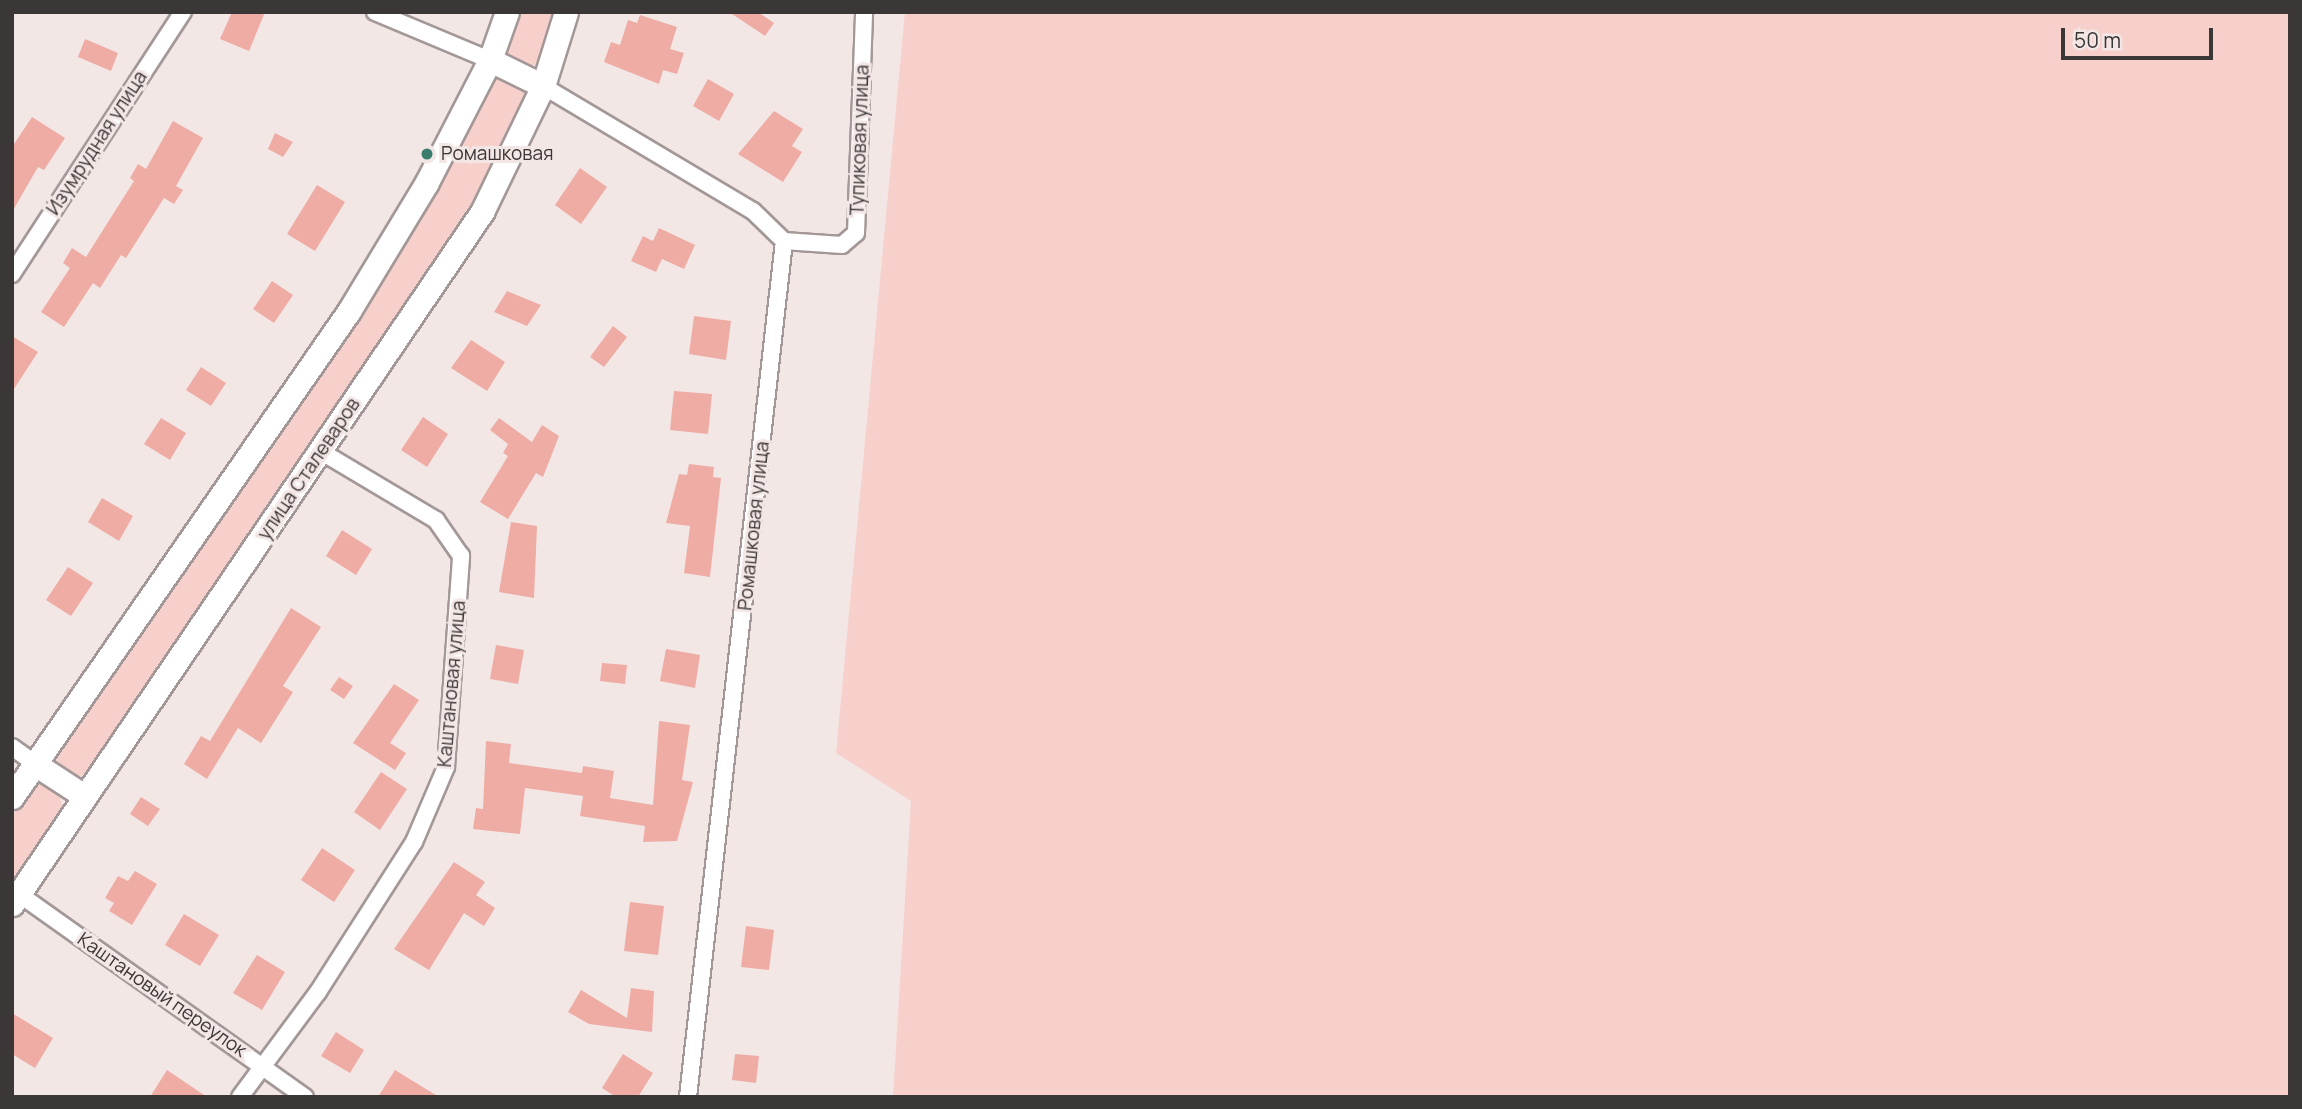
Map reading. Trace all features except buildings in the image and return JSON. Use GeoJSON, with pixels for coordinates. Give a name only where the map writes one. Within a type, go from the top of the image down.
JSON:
{"type":"FeatureCollection","features":[{"type":"Feature","properties":{"kind":"main road"},"geometry":{"type":"LineString","coordinates":[[12,797],[349,311],[490,60],[507,12]]}},
{"type":"Feature","properties":{"kind":"main road","name":"улица Сталеваров"},"geometry":{"type":"LineString","coordinates":[[15,899],[322,452],[482,212],[543,86],[566,12]]}},
{"type":"Feature","properties":{"kind":"main road"},"geometry":{"type":"LineString","coordinates":[[490,60],[543,86]]}},
{"type":"Feature","properties":{"kind":"main road"},"geometry":{"type":"LineString","coordinates":[[35,764],[84,796]]}},
{"type":"Feature","properties":{"kind":"street","name":"Изумрудная улица"},"geometry":{"type":"LineString","coordinates":[[12,274],[183,12]]}},
{"type":"Feature","properties":{"kind":"street"},"geometry":{"type":"LineString","coordinates":[[375,12],[490,60]]}},
{"type":"Feature","properties":{"kind":"street","name":"Тупиковая улица"},"geometry":{"type":"LineString","coordinates":[[784,241],[842,245],[856,233],[864,12]]}},
{"type":"Feature","properties":{"kind":"street"},"geometry":{"type":"LineString","coordinates":[[543,86],[753,211],[784,241]]}},
{"type":"Feature","properties":{"kind":"street","name":"Ромашковая улица"},"geometry":{"type":"LineString","coordinates":[[688,1097],[784,241]]}},
{"type":"Feature","properties":{"kind":"street","name":"Каштановая улица"},"geometry":{"type":"LineString","coordinates":[[240,1097],[261,1065],[318,992],[414,842],[446,767],[461,556],[436,520],[322,452]]}},
{"type":"Feature","properties":{"kind":"street"},"geometry":{"type":"LineString","coordinates":[[12,747],[35,764]]}},
{"type":"Feature","properties":{"kind":"street","name":"Каштановый переулок"},"geometry":{"type":"LineString","coordinates":[[15,899],[305,1097]]}},
{"type":"Feature","properties":{"kind":"shaded area"},"geometry":{"type":"Polygon","coordinates":[[[518,12],[554,12],[536,64],[528,67],[509,60],[506,50],[518,12]]]}},
{"type":"Feature","properties":{"kind":"shaded area"},"geometry":{"type":"Polygon","coordinates":[[[905,12],[2290,12],[2290,1097],[893,1097],[911,801],[836,753],[905,12]]]}},
{"type":"Feature","properties":{"kind":"shaded area"},"geometry":{"type":"Polygon","coordinates":[[[504,71],[524,82],[525,93],[457,233],[87,773],[73,779],[57,769],[56,750],[344,336],[426,208],[494,77],[504,71]]]}},
{"type":"Feature","properties":{"kind":"shaded area"},"geometry":{"type":"Polygon","coordinates":[[[39,783],[59,793],[63,810],[12,884],[12,816],[39,783]]]}},
{"type":"Feature","properties":{"kind":"place","name":"Ромашковая"},"geometry":{"type":"Point","coordinates":[427,154]}}]}
